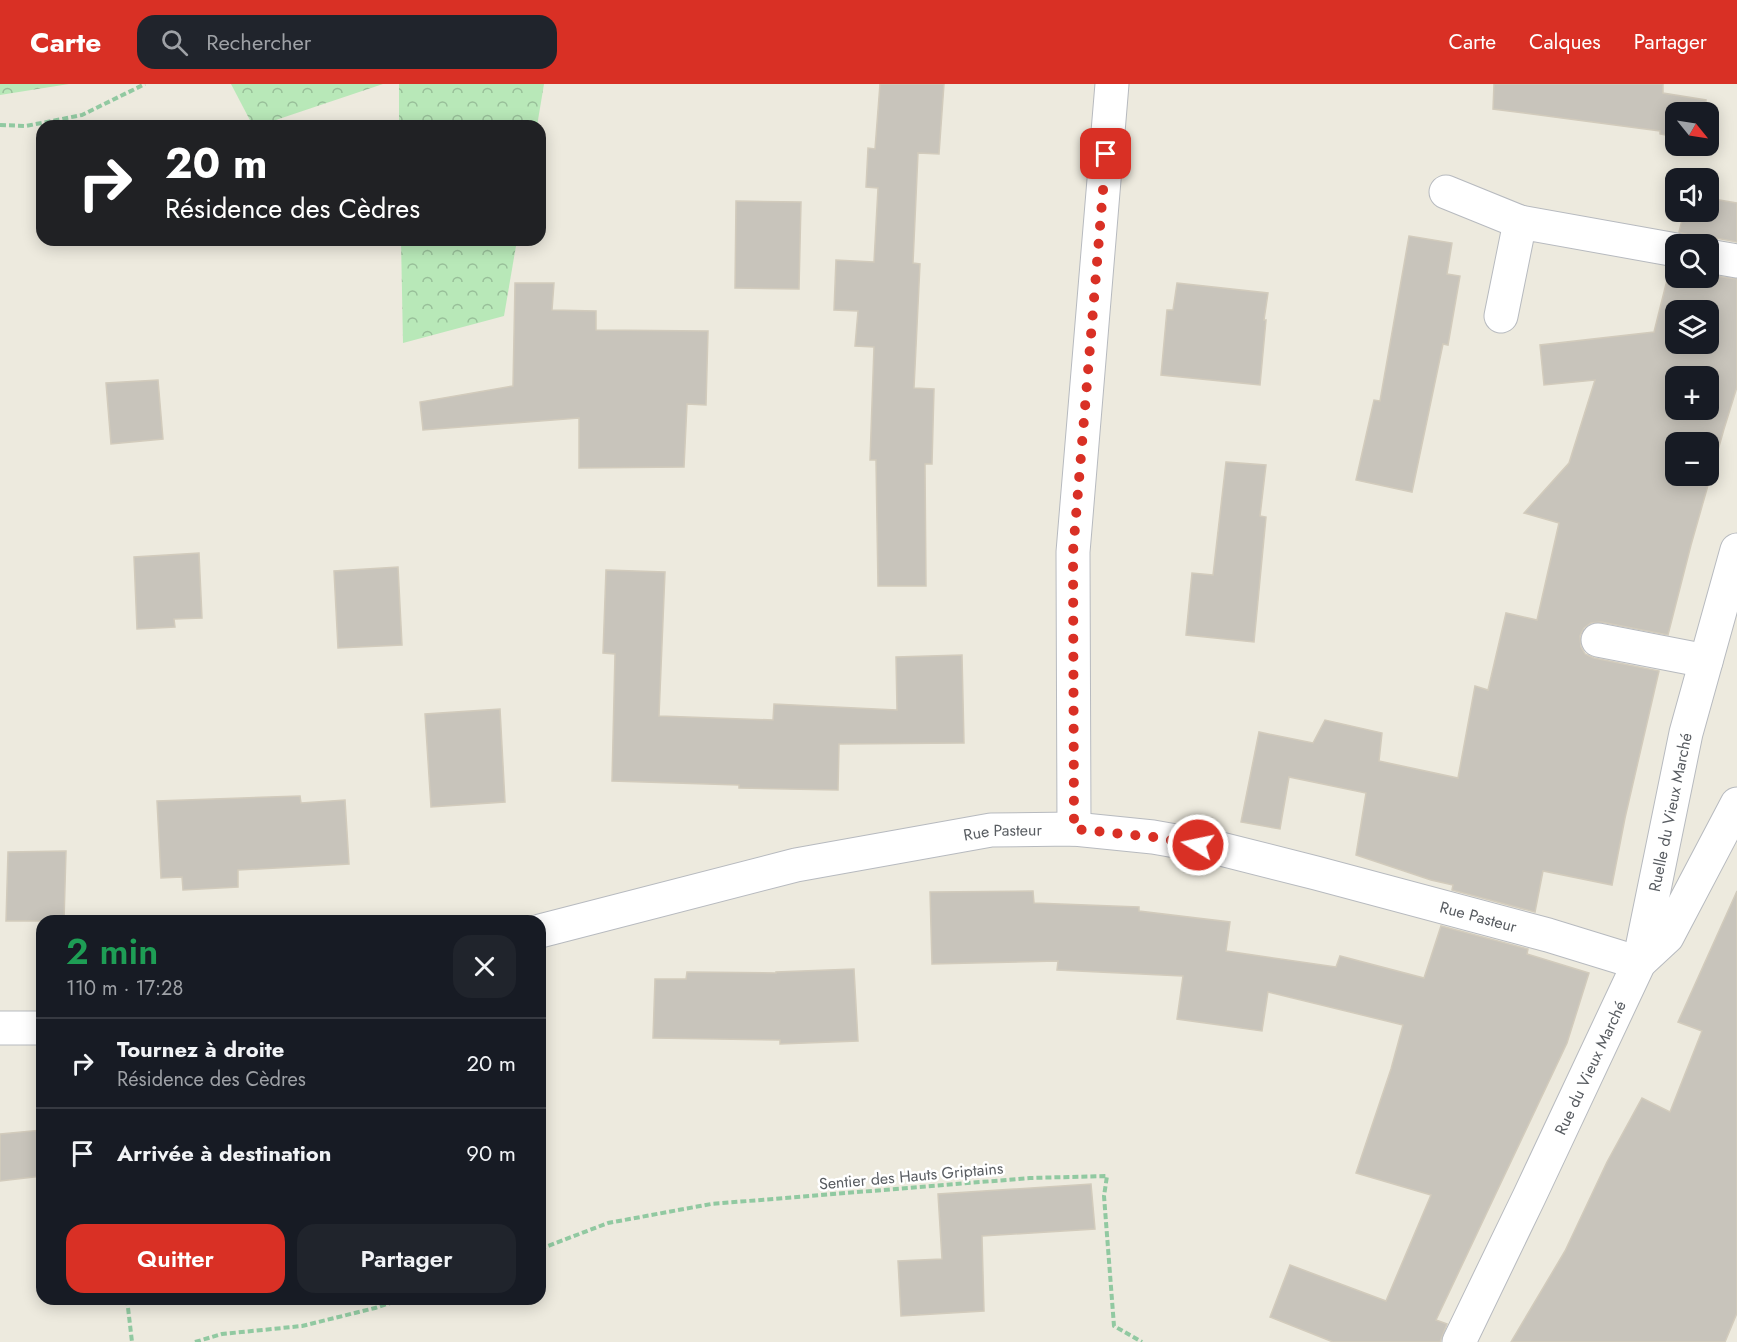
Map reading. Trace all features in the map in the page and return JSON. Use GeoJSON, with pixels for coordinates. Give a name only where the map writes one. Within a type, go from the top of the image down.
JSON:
{"type":"FeatureCollection","features":[{"type":"Feature","properties":{"kind":"street"},"geometry":{"type":"LineString","coordinates":[[1074,829],[1073,552],[1112,84]]}},
{"type":"Feature","properties":{"kind":"street"},"geometry":{"type":"LineString","coordinates":[[1446,192],[1520,222],[1665,248]]}},
{"type":"Feature","properties":{"kind":"street"},"geometry":{"type":"LineString","coordinates":[[1501,316],[1520,222]]}},
{"type":"Feature","properties":{"kind":"street"},"geometry":{"type":"LineString","coordinates":[[1719,258],[1737,261]]}},
{"type":"Feature","properties":{"kind":"street","name":"Ruelle du Vieux Marché"},"geometry":{"type":"LineString","coordinates":[[1639,963],[1686,733],[1737,550]]}},
{"type":"Feature","properties":{"kind":"street"},"geometry":{"type":"LineString","coordinates":[[1598,640],[1706,661]]}},
{"type":"Feature","properties":{"kind":"street","name":"Rue du Vieux Marché"},"geometry":{"type":"LineString","coordinates":[[1459,1342],[1639,963],[1667,937],[1737,804]]}},
{"type":"Feature","properties":{"kind":"street","name":"Rue Pasteur"},"geometry":{"type":"LineString","coordinates":[[546,929],[796,865],[991,830],[1074,829],[1153,837],[1221,849],[1504,923],[1639,963]]}},
{"type":"Feature","properties":{"kind":"street"},"geometry":{"type":"LineString","coordinates":[[0,1028],[36,1028]]}},
{"type":"Feature","properties":{"kind":"path"},"geometry":{"type":"LineString","coordinates":[[57,120],[82,115],[145,84]]}},
{"type":"Feature","properties":{"kind":"path"},"geometry":{"type":"LineString","coordinates":[[0,126],[36,124]]}},
{"type":"Feature","properties":{"kind":"path","name":"Sentier des Hauts Griptains"},"geometry":{"type":"LineString","coordinates":[[546,1248],[608,1223],[711,1204],[1030,1178],[1107,1176],[1104,1196],[1113,1326],[1142,1342]]}},
{"type":"Feature","properties":{"kind":"path"},"geometry":{"type":"LineString","coordinates":[[128,1305],[132,1342]]}},
{"type":"Feature","properties":{"kind":"path"},"geometry":{"type":"LineString","coordinates":[[195,1342],[222,1334],[302,1326],[384,1305]]}},
{"type":"Feature","properties":{"kind":"green space"},"geometry":{"type":"Polygon","coordinates":[[[0,84],[69,84],[0,95],[0,84]]]}},
{"type":"Feature","properties":{"kind":"green space"},"geometry":{"type":"Polygon","coordinates":[[[231,84],[383,84],[276,120],[250,120],[231,84]]]}},
{"type":"Feature","properties":{"kind":"green space"},"geometry":{"type":"Polygon","coordinates":[[[399,84],[544,84],[538,120],[399,120],[399,84]]]}},
{"type":"Feature","properties":{"kind":"green space"},"geometry":{"type":"Polygon","coordinates":[[[401,246],[516,246],[504,316],[403,343],[401,246]]]}},
{"type":"Feature","properties":{"kind":"building"},"geometry":{"type":"Polygon","coordinates":[[[880,84],[944,84],[939,154],[918,153],[913,263],[920,264],[914,388],[934,389],[932,464],[925,464],[926,586],[878,586],[876,460],[870,460],[874,347],[855,346],[858,311],[834,310],[836,260],[874,262],[878,188],[866,187],[868,148],[875,149],[880,84]]]}},
{"type":"Feature","properties":{"kind":"building"},"geometry":{"type":"Polygon","coordinates":[[[1494,84],[1663,84],[1663,93],[1706,100],[1706,102],[1665,102],[1665,135],[1660,134],[1660,131],[1493,109],[1494,84]]]}},
{"type":"Feature","properties":{"kind":"building"},"geometry":{"type":"Polygon","coordinates":[[[1719,200],[1737,203],[1737,242],[1719,239],[1719,234],[1679,232],[1682,222],[1719,222],[1719,200]]]}},
{"type":"Feature","properties":{"kind":"building"},"geometry":{"type":"Polygon","coordinates":[[[736,201],[801,202],[799,289],[735,288],[736,201]]]}},
{"type":"Feature","properties":{"kind":"building"},"geometry":{"type":"Polygon","coordinates":[[[1409,236],[1452,243],[1447,274],[1460,276],[1448,345],[1443,344],[1412,492],[1356,480],[1374,400],[1380,401],[1409,236]]]}},
{"type":"Feature","properties":{"kind":"building"},"geometry":{"type":"Polygon","coordinates":[[[1719,277],[1737,279],[1737,387],[1719,447],[1719,432],[1665,432],[1665,486],[1708,486],[1668,635],[1601,622],[1591,623],[1584,628],[1580,636],[1581,647],[1585,654],[1594,658],[1659,671],[1612,885],[1543,871],[1535,912],[1452,890],[1453,885],[1356,855],[1366,793],[1289,777],[1280,829],[1241,822],[1259,732],[1313,743],[1325,720],[1382,733],[1379,761],[1458,778],[1475,686],[1488,690],[1506,613],[1537,620],[1559,523],[1524,513],[1569,463],[1595,380],[1544,385],[1540,345],[1654,332],[1665,288],[1719,288],[1719,277]]]}},
{"type":"Feature","properties":{"kind":"building"},"geometry":{"type":"Polygon","coordinates":[[[515,283],[554,283],[552,310],[596,311],[596,330],[708,331],[706,405],[687,404],[684,467],[579,468],[579,418],[423,430],[420,402],[513,386],[515,283]]]}},
{"type":"Feature","properties":{"kind":"building"},"geometry":{"type":"Polygon","coordinates":[[[1177,283],[1268,293],[1260,385],[1161,375],[1167,310],[1173,310],[1177,283]]]}},
{"type":"Feature","properties":{"kind":"building"},"geometry":{"type":"Polygon","coordinates":[[[158,380],[163,439],[111,444],[106,383],[158,380]]]}},
{"type":"Feature","properties":{"kind":"building"},"geometry":{"type":"Polygon","coordinates":[[[1226,462],[1266,465],[1260,516],[1266,517],[1254,642],[1186,635],[1192,573],[1213,575],[1226,462]]]}},
{"type":"Feature","properties":{"kind":"building"},"geometry":{"type":"Polygon","coordinates":[[[199,553],[202,618],[174,619],[175,627],[137,629],[134,557],[199,553]]]}},
{"type":"Feature","properties":{"kind":"building"},"geometry":{"type":"Polygon","coordinates":[[[398,567],[402,645],[338,648],[334,571],[398,567]]]}},
{"type":"Feature","properties":{"kind":"building"},"geometry":{"type":"Polygon","coordinates":[[[606,570],[665,572],[659,716],[773,720],[774,704],[897,710],[896,657],[962,655],[964,743],[839,744],[838,790],[739,788],[739,785],[612,781],[615,654],[603,653],[606,570]]]}},
{"type":"Feature","properties":{"kind":"building"},"geometry":{"type":"Polygon","coordinates":[[[500,709],[505,802],[431,807],[425,714],[500,709]]]}},
{"type":"Feature","properties":{"kind":"building"},"geometry":{"type":"Polygon","coordinates":[[[300,796],[301,803],[345,800],[349,864],[238,870],[238,887],[183,890],[182,877],[161,878],[157,801],[300,796]]]}},
{"type":"Feature","properties":{"kind":"building"},"geometry":{"type":"Polygon","coordinates":[[[66,851],[64,915],[36,915],[36,921],[6,921],[8,852],[66,851]]]}},
{"type":"Feature","properties":{"kind":"building"},"geometry":{"type":"Polygon","coordinates":[[[1033,891],[1034,903],[1139,907],[1139,911],[1230,922],[1226,951],[1336,967],[1340,956],[1424,978],[1441,926],[1528,949],[1527,954],[1589,973],[1567,1043],[1436,1320],[1447,1324],[1440,1342],[1333,1342],[1270,1317],[1290,1265],[1386,1301],[1431,1195],[1356,1173],[1391,1069],[1403,1025],[1268,992],[1262,1031],[1177,1019],[1183,976],[1057,970],[1058,961],[932,964],[930,892],[1033,891]]]}},
{"type":"Feature","properties":{"kind":"building"},"geometry":{"type":"Polygon","coordinates":[[[1737,891],[1737,1313],[1725,1342],[1511,1342],[1565,1251],[1607,1162],[1642,1098],[1670,1112],[1702,1031],[1678,1022],[1737,891]]]}},
{"type":"Feature","properties":{"kind":"building"},"geometry":{"type":"Polygon","coordinates":[[[854,969],[858,1041],[780,1044],[780,1040],[653,1038],[655,979],[686,979],[687,972],[776,973],[854,969]]]}},
{"type":"Feature","properties":{"kind":"building"},"geometry":{"type":"Polygon","coordinates":[[[36,1131],[36,1177],[0,1181],[0,1134],[36,1131]]]}},
{"type":"Feature","properties":{"kind":"building"},"geometry":{"type":"Polygon","coordinates":[[[1091,1184],[1095,1229],[982,1236],[984,1311],[901,1316],[898,1261],[942,1259],[938,1194],[1091,1184]]]}},
{"type":"Feature","properties":{"kind":"route"},"geometry":{"type":"LineString","coordinates":[[1106,154],[1073,552],[1074,829],[1153,837],[1198,845]]}}]}
